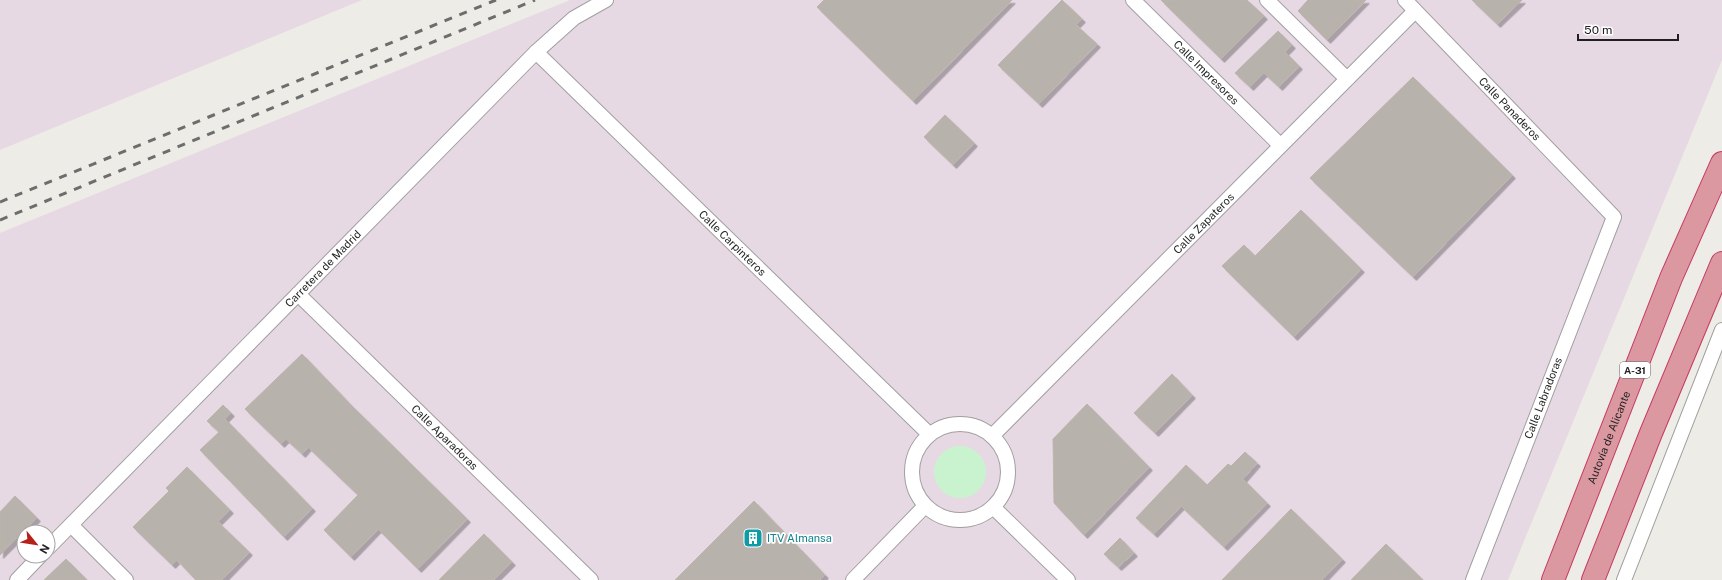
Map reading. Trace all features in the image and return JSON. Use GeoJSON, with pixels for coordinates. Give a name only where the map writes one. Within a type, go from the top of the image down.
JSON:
{"type":"FeatureCollection","features":[{"type":"Feature","properties":{"kind":"highway","name":"Autovía de Alicante"},"geometry":{"type":"LineString","coordinates":[[1553,580],[1671,278],[1722,163]]}},
{"type":"Feature","properties":{"kind":"highway"},"geometry":{"type":"LineString","coordinates":[[1593,580],[1651,433],[1722,263]]}},
{"type":"Feature","properties":{"kind":"street","name":"Carretera de Madrid"},"geometry":{"type":"LineString","coordinates":[[56,540],[536,52],[574,18],[606,0]]}},
{"type":"Feature","properties":{"kind":"street","name":"Calle Impresores"},"geometry":{"type":"LineString","coordinates":[[1133,0],[1280,145]]}},
{"type":"Feature","properties":{"kind":"street"},"geometry":{"type":"LineString","coordinates":[[1267,0],[1347,79]]}},
{"type":"Feature","properties":{"kind":"street","name":"Calle Panaderos"},"geometry":{"type":"LineString","coordinates":[[1405,0],[1614,217]]}},
{"type":"Feature","properties":{"kind":"street","name":"Calle Zapateros"},"geometry":{"type":"LineString","coordinates":[[992,436],[1415,11]]}},
{"type":"Feature","properties":{"kind":"street","name":"Calle Carpinteros"},"geometry":{"type":"LineString","coordinates":[[536,52],[929,434]]}},
{"type":"Feature","properties":{"kind":"street","name":"Calle Labradoras"},"geometry":{"type":"LineString","coordinates":[[1473,580],[1614,217]]}},
{"type":"Feature","properties":{"kind":"street","name":"Calle Aparadoras"},"geometry":{"type":"LineString","coordinates":[[298,294],[591,580]]}},
{"type":"Feature","properties":{"kind":"street"},"geometry":{"type":"LineString","coordinates":[[1624,580],[1722,330]]}},
{"type":"Feature","properties":{"kind":"street"},"geometry":{"type":"LineString","coordinates":[[954,424],[968,424],[980,428],[992,436],[1002,448],[1008,464],[1007,480],[1002,496],[993,506],[979,516],[965,520],[950,520],[936,515],[925,506],[916,493],[911,477],[912,462],[916,452],[929,434],[941,427],[954,424]]}},
{"type":"Feature","properties":{"kind":"street"},"geometry":{"type":"LineString","coordinates":[[853,580],[925,506]]}},
{"type":"Feature","properties":{"kind":"street"},"geometry":{"type":"LineString","coordinates":[[993,506],[1068,580]]}},
{"type":"Feature","properties":{"kind":"street"},"geometry":{"type":"LineString","coordinates":[[70,526],[126,580]]}},
{"type":"Feature","properties":{"kind":"street"},"geometry":{"type":"LineString","coordinates":[[16,580],[32,564]]}},
{"type":"Feature","properties":{"kind":"shaded area"},"geometry":{"type":"Polygon","coordinates":[[[0,0],[362,0],[0,150],[0,0]]]}},
{"type":"Feature","properties":{"kind":"shaded area"},"geometry":{"type":"Polygon","coordinates":[[[570,0],[1722,0],[1722,60],[1508,580],[0,580],[0,233],[570,0]]]}},
{"type":"Feature","properties":{"kind":"green space"},"geometry":{"type":"Polygon","coordinates":[[[960,446],[974,450],[982,458],[986,472],[982,486],[974,494],[960,498],[946,494],[938,486],[934,472],[938,458],[946,450],[960,446]]]}},
{"type":"Feature","properties":{"kind":"building"},"geometry":{"type":"Polygon","coordinates":[[[824,0],[1012,0],[913,101],[817,7],[824,0]]]}},
{"type":"Feature","properties":{"kind":"building"},"geometry":{"type":"Polygon","coordinates":[[[1062,0],[1082,19],[1076,25],[1097,44],[1039,104],[998,65],[1062,0]]]}},
{"type":"Feature","properties":{"kind":"building"},"geometry":{"type":"Polygon","coordinates":[[[1161,0],[1247,0],[1264,16],[1221,59],[1161,0]]]}},
{"type":"Feature","properties":{"kind":"building"},"geometry":{"type":"Polygon","coordinates":[[[1308,0],[1366,0],[1327,40],[1298,11],[1308,0]]]}},
{"type":"Feature","properties":{"kind":"building"},"geometry":{"type":"Polygon","coordinates":[[[1472,0],[1522,0],[1497,24],[1472,0]]]}},
{"type":"Feature","properties":{"kind":"building"},"geometry":{"type":"Polygon","coordinates":[[[1278,31],[1292,45],[1285,52],[1299,66],[1279,87],[1264,73],[1250,87],[1235,73],[1278,31]]]}},
{"type":"Feature","properties":{"kind":"building"},"geometry":{"type":"Polygon","coordinates":[[[1413,77],[1512,175],[1413,277],[1310,178],[1413,77]]]}},
{"type":"Feature","properties":{"kind":"building"},"geometry":{"type":"Polygon","coordinates":[[[945,115],[974,143],[953,165],[924,137],[945,115]]]}},
{"type":"Feature","properties":{"kind":"building"},"geometry":{"type":"Polygon","coordinates":[[[1301,210],[1361,269],[1294,337],[1222,266],[1244,245],[1255,256],[1301,210]]]}},
{"type":"Feature","properties":{"kind":"building"},"geometry":{"type":"Polygon","coordinates":[[[302,354],[350,404],[467,519],[418,569],[378,529],[351,557],[324,530],[358,495],[308,447],[302,454],[286,439],[281,444],[245,409],[302,354]]]}},
{"type":"Feature","properties":{"kind":"building"},"geometry":{"type":"Polygon","coordinates":[[[1172,374],[1192,395],[1155,433],[1134,413],[1172,374]]]}},
{"type":"Feature","properties":{"kind":"building"},"geometry":{"type":"Polygon","coordinates":[[[1087,404],[1149,467],[1084,535],[1054,503],[1053,439],[1087,404]]]}},
{"type":"Feature","properties":{"kind":"building"},"geometry":{"type":"Polygon","coordinates":[[[223,405],[231,413],[225,419],[312,508],[284,537],[200,450],[219,432],[207,421],[223,405]]]}},
{"type":"Feature","properties":{"kind":"building"},"geometry":{"type":"Polygon","coordinates":[[[1245,452],[1257,463],[1243,479],[1267,503],[1224,547],[1181,506],[1154,534],[1136,518],[1186,465],[1207,485],[1228,464],[1231,466],[1245,452]]]}},
{"type":"Feature","properties":{"kind":"building"},"geometry":{"type":"Polygon","coordinates":[[[187,467],[230,510],[218,522],[249,552],[222,580],[196,580],[177,560],[172,565],[133,527],[169,491],[166,488],[187,467]]]}},
{"type":"Feature","properties":{"kind":"building"},"geometry":{"type":"Polygon","coordinates":[[[15,496],[37,518],[31,524],[16,524],[16,539],[0,555],[0,512],[15,496]]]}},
{"type":"Feature","properties":{"kind":"building","name":"ITV Almansa"},"geometry":{"type":"Polygon","coordinates":[[[754,501],[825,575],[819,580],[675,580],[754,501]]]}},
{"type":"Feature","properties":{"kind":"building"},"geometry":{"type":"Polygon","coordinates":[[[1291,509],[1342,559],[1322,580],[1222,580],[1291,509]]]}},
{"type":"Feature","properties":{"kind":"building"},"geometry":{"type":"Polygon","coordinates":[[[484,534],[512,562],[494,580],[439,580],[484,534]]]}},
{"type":"Feature","properties":{"kind":"building"},"geometry":{"type":"Polygon","coordinates":[[[1120,538],[1134,553],[1118,567],[1104,554],[1120,538]]]}},
{"type":"Feature","properties":{"kind":"building"},"geometry":{"type":"Polygon","coordinates":[[[1386,544],[1423,580],[1351,580],[1386,544]]]}},
{"type":"Feature","properties":{"kind":"building"},"geometry":{"type":"Polygon","coordinates":[[[66,559],[87,580],[44,580],[66,559]]]}},
{"type":"Feature","properties":{"kind":"railway"},"geometry":{"type":"LineString","coordinates":[[0,202],[496,0]]}},
{"type":"Feature","properties":{"kind":"railway"},"geometry":{"type":"LineString","coordinates":[[0,220],[535,0]]}},
{"type":"Feature","properties":{"kind":"place","name":"ITV Almansa"},"geometry":{"type":"Point","coordinates":[753,538]}}]}
